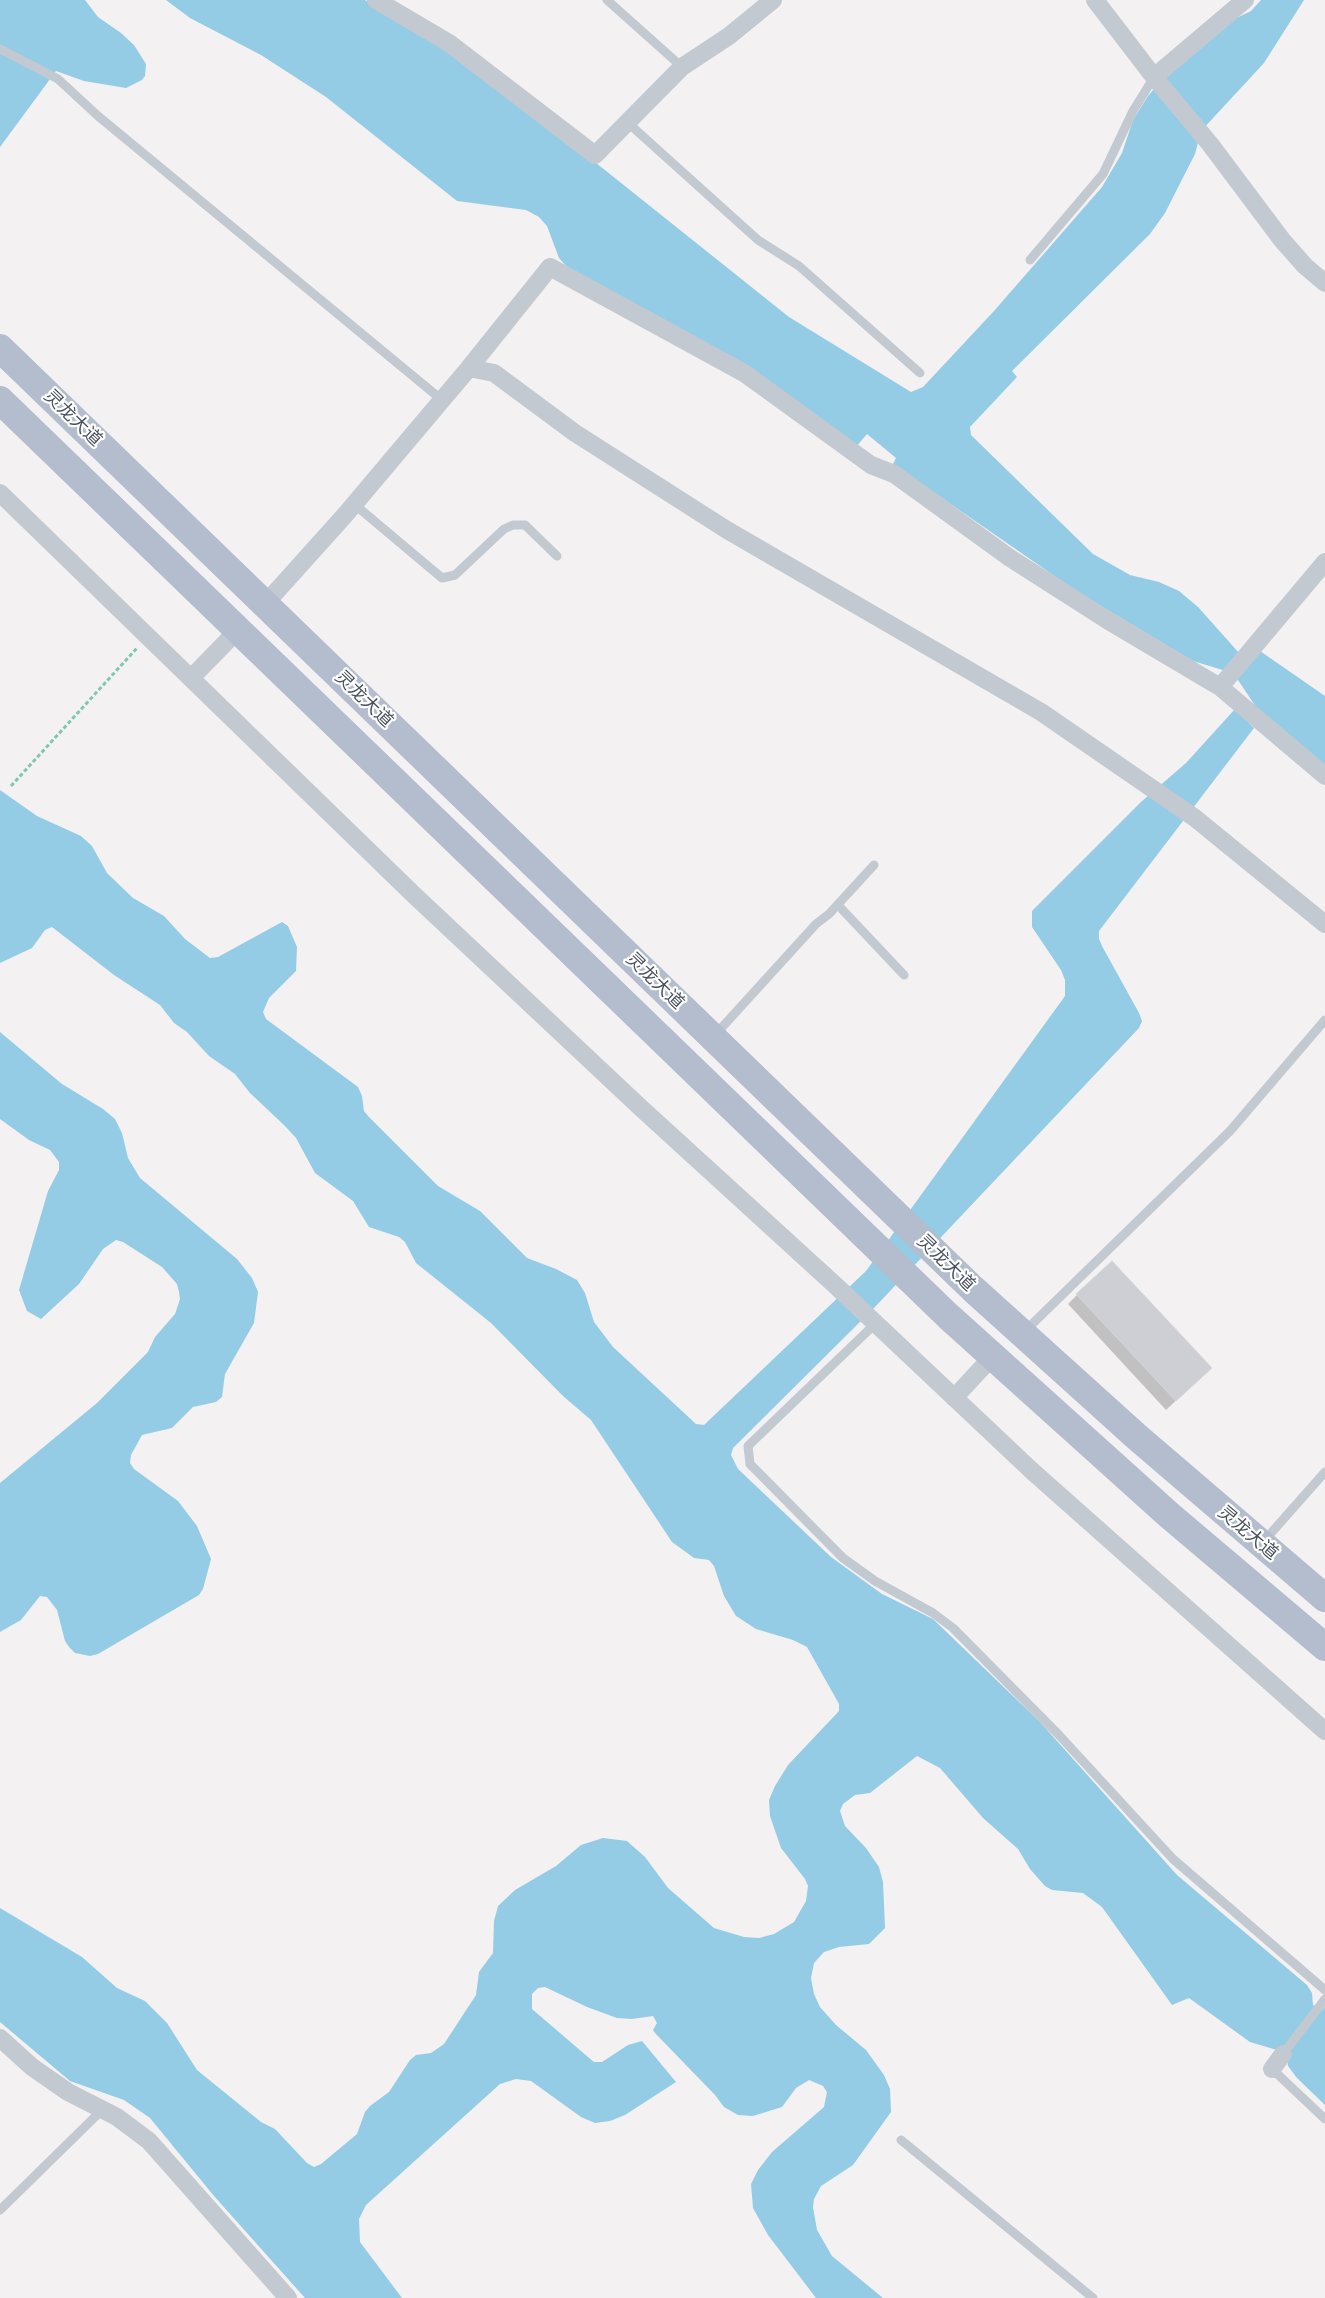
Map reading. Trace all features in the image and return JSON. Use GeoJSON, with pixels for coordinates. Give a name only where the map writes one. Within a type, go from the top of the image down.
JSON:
{"type":"FeatureCollection","features":[{"type":"Feature","properties":{"kind":"main road","name":"灵龙大道"},"geometry":{"type":"LineString","coordinates":[[0,348],[957,1273],[1137,1438],[1325,1598]]}},
{"type":"Feature","properties":{"kind":"main road"},"geometry":{"type":"LineString","coordinates":[[0,400],[930,1300],[1162,1509],[1325,1647]]}},
{"type":"Feature","properties":{"kind":"street"},"geometry":{"type":"LineString","coordinates":[[376,0],[449,43],[595,155],[682,67],[729,36],[773,0]]}},
{"type":"Feature","properties":{"kind":"street"},"geometry":{"type":"LineString","coordinates":[[1095,0],[1156,79],[1210,144],[1282,240],[1305,266],[1325,283]]}},
{"type":"Feature","properties":{"kind":"street"},"geometry":{"type":"LineString","coordinates":[[1156,79],[1245,0]]}},
{"type":"Feature","properties":{"kind":"street"},"geometry":{"type":"LineString","coordinates":[[266,604],[354,504],[469,368],[550,267],[744,372],[871,465],[894,474],[1010,558],[1107,620],[1224,682],[1325,776]]}},
{"type":"Feature","properties":{"kind":"street"},"geometry":{"type":"LineString","coordinates":[[469,368],[494,373],[575,433],[727,530],[1042,712],[1195,818],[1325,924]]}},
{"type":"Feature","properties":{"kind":"street"},"geometry":{"type":"LineString","coordinates":[[0,494],[413,894],[641,1108],[835,1285],[1031,1470],[1325,1731]]}},
{"type":"Feature","properties":{"kind":"street"},"geometry":{"type":"LineString","coordinates":[[1224,682],[1325,562]]}},
{"type":"Feature","properties":{"kind":"street"},"geometry":{"type":"LineString","coordinates":[[191,678],[238,630]]}},
{"type":"Feature","properties":{"kind":"street"},"geometry":{"type":"LineString","coordinates":[[954,1398],[992,1357]]}},
{"type":"Feature","properties":{"kind":"street"},"geometry":{"type":"LineString","coordinates":[[0,2038],[32,2066],[68,2092],[135,2129],[162,2153],[288,2298]]}},
{"type":"Feature","properties":{"kind":"street"},"geometry":{"type":"LineString","coordinates":[[1272,2069],[1283,2054]]}},
{"type":"Feature","properties":{"kind":"lane"},"geometry":{"type":"LineString","coordinates":[[607,0],[682,67]]}},
{"type":"Feature","properties":{"kind":"lane"},"geometry":{"type":"LineString","coordinates":[[0,49],[58,79],[98,116],[442,400]]}},
{"type":"Feature","properties":{"kind":"lane"},"geometry":{"type":"LineString","coordinates":[[1030,260],[1103,174],[1133,111],[1156,79]]}},
{"type":"Feature","properties":{"kind":"lane"},"geometry":{"type":"LineString","coordinates":[[627,122],[758,240],[799,266],[920,373]]}},
{"type":"Feature","properties":{"kind":"lane"},"geometry":{"type":"LineString","coordinates":[[354,504],[442,578],[455,576],[504,530],[513,525],[525,525],[557,556]]}},
{"type":"Feature","properties":{"kind":"lane"},"geometry":{"type":"LineString","coordinates":[[713,1037],[816,924],[838,905],[874,865]]}},
{"type":"Feature","properties":{"kind":"lane"},"geometry":{"type":"LineString","coordinates":[[838,905],[904,975]]}},
{"type":"Feature","properties":{"kind":"lane"},"geometry":{"type":"LineString","coordinates":[[1022,1333],[1230,1131],[1325,1020]]}},
{"type":"Feature","properties":{"kind":"lane"},"geometry":{"type":"LineString","coordinates":[[873,1321],[748,1446],[750,1464],[843,1558],[875,1581],[934,1613],[953,1628],[1058,1734],[1172,1859],[1325,1990]]}},
{"type":"Feature","properties":{"kind":"lane"},"geometry":{"type":"LineString","coordinates":[[1261,1544],[1324,1475]]}},
{"type":"Feature","properties":{"kind":"lane"},"geometry":{"type":"LineString","coordinates":[[1283,2054],[1322,2003]]}},
{"type":"Feature","properties":{"kind":"lane"},"geometry":{"type":"LineString","coordinates":[[1272,2069],[1325,2118]]}},
{"type":"Feature","properties":{"kind":"lane"},"geometry":{"type":"LineString","coordinates":[[0,2210],[103,2110]]}},
{"type":"Feature","properties":{"kind":"lane"},"geometry":{"type":"LineString","coordinates":[[901,2140],[1094,2298]]}},
{"type":"Feature","properties":{"kind":"path"},"geometry":{"type":"LineString","coordinates":[[10,786],[148,637]]}},
{"type":"Feature","properties":{"kind":"water"},"geometry":{"type":"Polygon","coordinates":[[[0,0],[85,0],[98,17],[134,45],[146,64],[145,76],[142,80],[126,88],[84,81],[56,71],[0,147],[0,0]]]}},
{"type":"Feature","properties":{"kind":"water"},"geometry":{"type":"Polygon","coordinates":[[[166,0],[365,0],[452,52],[541,119],[789,317],[911,392],[923,387],[994,311],[1102,187],[1122,153],[1133,120],[1148,96],[1172,68],[1226,23],[1251,11],[1261,0],[1304,0],[1264,63],[1201,131],[1195,154],[1165,213],[1150,234],[1012,371],[1017,377],[970,427],[971,435],[1093,554],[1130,575],[1159,582],[1179,591],[1198,607],[1248,663],[1260,651],[1325,696],[1325,765],[1256,707],[1236,677],[1226,671],[1193,661],[1079,593],[893,464],[896,458],[867,434],[855,448],[567,267],[559,258],[547,226],[539,217],[526,210],[457,201],[326,97],[261,55],[190,18],[166,0]]]}},
{"type":"Feature","properties":{"kind":"water"},"geometry":{"type":"Polygon","coordinates":[[[1235,709],[1254,728],[1099,931],[1099,939],[1102,946],[1139,1013],[1142,1021],[1139,1028],[874,1308],[733,1448],[731,1455],[738,1469],[831,1557],[882,1594],[933,1619],[1040,1722],[1177,1875],[1307,1985],[1312,1993],[1313,2005],[1321,2011],[1325,2007],[1325,2105],[1297,2078],[1288,2066],[1287,2058],[1280,2051],[1250,2042],[1189,1998],[1172,2005],[1102,1907],[1083,1893],[1052,1890],[1045,1886],[1030,1869],[1018,1849],[983,1818],[940,1768],[917,1756],[870,1793],[855,1795],[843,1804],[840,1811],[845,1826],[866,1848],[879,1867],[883,1882],[885,1928],[869,1944],[839,1947],[824,1952],[814,1963],[811,1978],[814,1994],[820,2007],[836,2025],[866,2050],[884,2075],[890,2089],[891,2112],[853,2165],[821,2186],[814,2199],[813,2207],[817,2230],[832,2256],[883,2298],[816,2298],[768,2235],[753,2208],[751,2184],[758,2170],[772,2152],[824,2107],[827,2092],[823,2086],[809,2080],[796,2088],[782,2107],[753,2116],[738,2115],[724,2107],[715,2095],[655,2033],[653,2030],[657,2023],[653,2016],[632,2019],[617,2018],[587,2007],[545,1987],[538,1988],[532,1994],[532,2009],[594,2062],[602,2062],[628,2045],[642,2041],[676,2082],[625,2115],[610,2121],[595,2123],[581,2117],[531,2081],[516,2079],[500,2084],[366,2205],[359,2219],[360,2242],[402,2298],[305,2298],[214,2196],[150,2118],[124,2100],[70,2081],[0,2022],[0,1908],[82,1957],[117,1988],[145,2001],[167,2023],[197,2070],[261,2122],[275,2129],[307,2163],[314,2167],[321,2164],[357,2134],[365,2112],[389,2092],[410,2060],[416,2055],[431,2053],[444,2044],[476,1995],[479,1972],[493,1953],[494,1921],[498,1906],[515,1890],[556,1866],[581,1845],[603,1838],[627,1841],[645,1857],[668,1888],[714,1928],[744,1937],[759,1938],[774,1934],[794,1922],[806,1901],[808,1886],[805,1879],[781,1848],[770,1816],[769,1800],[788,1765],[839,1711],[839,1704],[807,1647],[793,1640],[756,1629],[736,1616],[724,1596],[714,1566],[709,1560],[694,1558],[672,1542],[591,1420],[563,1396],[491,1323],[416,1263],[405,1242],[399,1237],[369,1227],[353,1201],[315,1173],[296,1138],[285,1126],[250,1093],[235,1074],[209,1056],[187,1032],[174,1023],[160,1005],[114,975],[52,927],[45,930],[32,948],[0,963],[0,790],[37,816],[81,836],[92,846],[107,873],[133,898],[164,916],[185,939],[210,958],[218,957],[282,922],[288,926],[297,947],[296,971],[269,998],[263,1012],[266,1019],[358,1087],[362,1096],[364,1111],[438,1186],[480,1211],[527,1258],[556,1269],[577,1280],[585,1293],[594,1322],[613,1347],[696,1424],[704,1425],[866,1271],[1065,996],[1065,980],[1061,970],[1032,927],[1032,911],[1141,802],[1186,763],[1235,709]]]}},
{"type":"Feature","properties":{"kind":"water"},"geometry":{"type":"Polygon","coordinates":[[[0,1032],[62,1084],[103,1109],[115,1119],[122,1133],[128,1158],[140,1178],[237,1259],[252,1278],[258,1292],[254,1323],[225,1374],[222,1397],[216,1402],[193,1407],[172,1428],[142,1435],[131,1455],[130,1463],[134,1469],[178,1501],[197,1526],[211,1559],[203,1589],[199,1595],[98,1654],[90,1656],[75,1653],[69,1647],[65,1641],[57,1610],[47,1597],[40,1596],[21,1620],[0,1632],[0,1483],[97,1403],[148,1352],[155,1337],[175,1314],[180,1299],[179,1292],[177,1284],[162,1267],[123,1242],[116,1240],[103,1249],[79,1284],[41,1319],[27,1311],[19,1290],[48,1191],[59,1170],[59,1162],[50,1150],[29,1140],[0,1119],[0,1032]]]}},
{"type":"Feature","properties":{"kind":"building"},"geometry":{"type":"Polygon","coordinates":[[[1112,1261],[1212,1368],[1176,1401],[1076,1294],[1112,1261]]]}}]}
